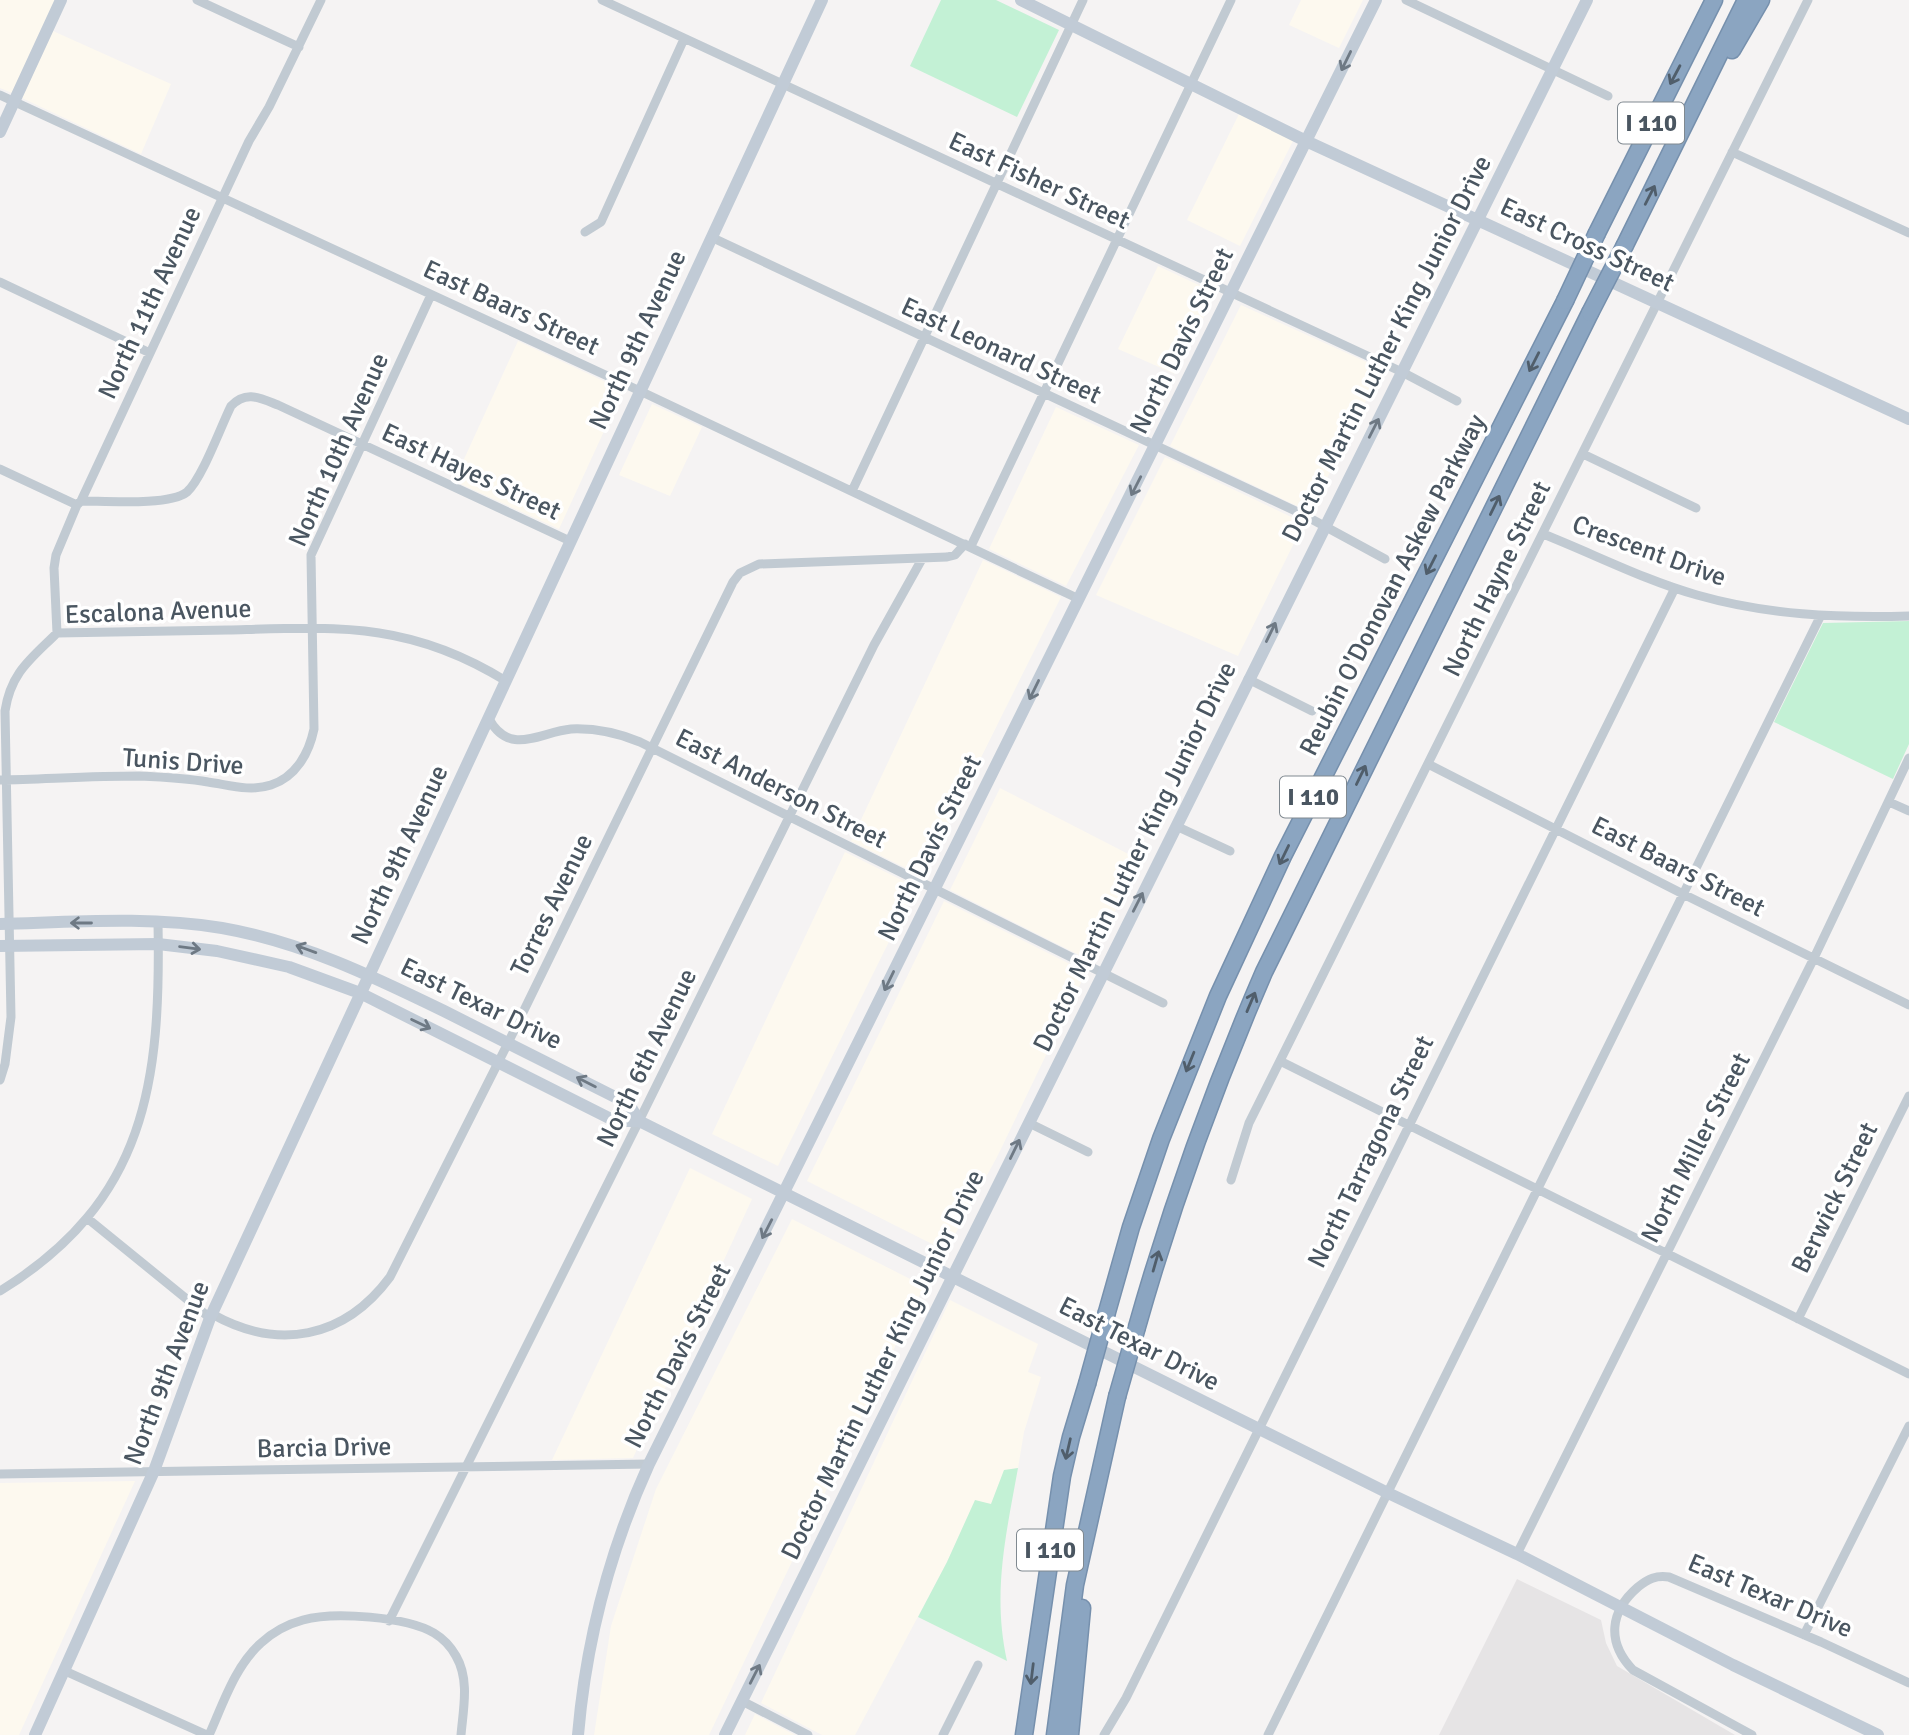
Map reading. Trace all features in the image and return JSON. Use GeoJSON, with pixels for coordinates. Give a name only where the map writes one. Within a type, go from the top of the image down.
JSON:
{"type":"FeatureCollection","features":[{"type":"Feature","properties":{"kind":"highway","name":"Reubin O'Donovan Askew Parkway"},"geometry":{"type":"LineString","coordinates":[[1055,1735],[1075,1585],[1117,1397],[1164,1233],[1228,1054],[1264,972],[1745,0]]}},
{"type":"Feature","properties":{"kind":"highway"},"geometry":{"type":"LineString","coordinates":[[1675,146],[1762,0]]}},
{"type":"Feature","properties":{"kind":"highway","name":"Reubin O'Donovan Askew Parkway"},"geometry":{"type":"LineString","coordinates":[[1023,1730],[1062,1476],[1071,1437],[1131,1227],[1161,1139],[1234,961],[1283,856],[1565,301],[1710,5]]}},
{"type":"Feature","properties":{"kind":"highway"},"geometry":{"type":"LineString","coordinates":[[1070,1735],[1091,1508]]}},
{"type":"Feature","properties":{"kind":"main road"},"geometry":{"type":"LineString","coordinates":[[0,132],[61,0]]}},
{"type":"Feature","properties":{"kind":"main road","name":"North 9th Avenue"},"geometry":{"type":"LineString","coordinates":[[35,1735],[154,1471],[211,1316],[822,0]]}},
{"type":"Feature","properties":{"kind":"main road","name":"East Cross Street"},"geometry":{"type":"LineString","coordinates":[[1021,0],[1307,141],[1909,419]]}},
{"type":"Feature","properties":{"kind":"main road","name":"North Davis Street"},"geometry":{"type":"LineString","coordinates":[[578,1735],[584,1681],[601,1597],[627,1515],[649,1464],[1376,0]]}},
{"type":"Feature","properties":{"kind":"main road","name":"Doctor Martin Luther King Junior Drive"},"geometry":{"type":"LineString","coordinates":[[725,1735],[1587,0]]}},
{"type":"Feature","properties":{"kind":"main road","name":"East Texar Drive"},"geometry":{"type":"LineString","coordinates":[[5,924],[158,922],[221,928],[268,938],[331,958],[369,974],[629,1104],[639,1121]]}},
{"type":"Feature","properties":{"kind":"main road","name":"East Texar Drive"},"geometry":{"type":"LineString","coordinates":[[4,946],[158,944],[247,957],[301,971],[360,993],[615,1121],[639,1121],[1878,1735]]}},
{"type":"Feature","properties":{"kind":"street"},"geometry":{"type":"LineString","coordinates":[[198,0],[299,47]]}},
{"type":"Feature","properties":{"kind":"street","name":"North 11th Avenue"},"geometry":{"type":"LineString","coordinates":[[57,633],[54,568],[56,555],[248,141],[270,107],[321,0]]}},
{"type":"Feature","properties":{"kind":"street","name":"East Fisher Street"},"geometry":{"type":"LineString","coordinates":[[602,0],[1402,372],[1457,401]]}},
{"type":"Feature","properties":{"kind":"street"},"geometry":{"type":"LineString","coordinates":[[852,491],[1083,0]]}},
{"type":"Feature","properties":{"kind":"street"},"geometry":{"type":"LineString","coordinates":[[922,559],[955,555],[968,545],[1231,0]]}},
{"type":"Feature","properties":{"kind":"street"},"geometry":{"type":"LineString","coordinates":[[1406,0],[1608,96]]}},
{"type":"Feature","properties":{"kind":"street","name":"North Hayne Street"},"geometry":{"type":"LineString","coordinates":[[1231,1180],[1249,1123],[1808,0]]}},
{"type":"Feature","properties":{"kind":"street"},"geometry":{"type":"LineString","coordinates":[[585,232],[601,222],[684,39]]}},
{"type":"Feature","properties":{"kind":"street","name":"East Baars Street"},"geometry":{"type":"LineString","coordinates":[[0,95],[640,391],[1079,599]]}},
{"type":"Feature","properties":{"kind":"street"},"geometry":{"type":"LineString","coordinates":[[1732,152],[1909,233]]}},
{"type":"Feature","properties":{"kind":"street","name":"East Leonard Street"},"geometry":{"type":"LineString","coordinates":[[711,237],[1156,446],[1385,559]]}},
{"type":"Feature","properties":{"kind":"street"},"geometry":{"type":"LineString","coordinates":[[0,282],[150,353]]}},
{"type":"Feature","properties":{"kind":"street","name":"North 10th Avenue"},"geometry":{"type":"LineString","coordinates":[[312,627],[311,555],[432,295]]}},
{"type":"Feature","properties":{"kind":"street","name":"East Hayes Street"},"geometry":{"type":"LineString","coordinates":[[79,503],[176,499],[189,491],[194,484],[234,402],[257,396],[570,541]]}},
{"type":"Feature","properties":{"kind":"street"},"geometry":{"type":"LineString","coordinates":[[1583,454],[1696,508]]}},
{"type":"Feature","properties":{"kind":"street"},"geometry":{"type":"LineString","coordinates":[[0,469],[79,503]]}},
{"type":"Feature","properties":{"kind":"street","name":"Crescent Drive"},"geometry":{"type":"LineString","coordinates":[[1543,534],[1675,588],[1727,603],[1820,617],[1909,615]]}},
{"type":"Feature","properties":{"kind":"street","name":"Torres Avenue"},"geometry":{"type":"LineString","coordinates":[[87,1218],[211,1316],[248,1330],[285,1335],[305,1334],[330,1326],[365,1306],[390,1277],[508,1043],[733,582],[740,573],[760,564],[922,559]]}},
{"type":"Feature","properties":{"kind":"street","name":"North 6th Avenue"},"geometry":{"type":"LineString","coordinates":[[389,1621],[874,645],[922,559]]}},
{"type":"Feature","properties":{"kind":"street","name":"North Tarragona Street"},"geometry":{"type":"LineString","coordinates":[[1104,1735],[1126,1698],[1675,588]]}},
{"type":"Feature","properties":{"kind":"street"},"geometry":{"type":"LineString","coordinates":[[1268,1735],[1820,617]]}},
{"type":"Feature","properties":{"kind":"street","name":"Escalona Avenue"},"geometry":{"type":"LineString","coordinates":[[0,1080],[5,1064],[11,1017],[4,946],[5,711],[11,688],[21,668],[57,633],[312,627],[373,630],[427,643],[460,655],[506,681]]}},
{"type":"Feature","properties":{"kind":"street","name":"Tunis Drive"},"geometry":{"type":"LineString","coordinates":[[3,780],[139,776],[187,779],[247,788],[281,781],[300,764],[312,741],[312,627]]}},
{"type":"Feature","properties":{"kind":"street"},"geometry":{"type":"LineString","coordinates":[[1248,679],[1312,711]]}},
{"type":"Feature","properties":{"kind":"street","name":"East Anderson Street"},"geometry":{"type":"LineString","coordinates":[[489,719],[499,732],[516,740],[587,729],[628,737],[1163,1003]]}},
{"type":"Feature","properties":{"kind":"street","name":"North Miller Street"},"geometry":{"type":"LineString","coordinates":[[1517,1554],[1814,958],[1909,758]]}},
{"type":"Feature","properties":{"kind":"street","name":"East Baars Street"},"geometry":{"type":"LineString","coordinates":[[1428,764],[1683,894],[1909,1004]]}},
{"type":"Feature","properties":{"kind":"street"},"geometry":{"type":"LineString","coordinates":[[1889,802],[1909,811]]}},
{"type":"Feature","properties":{"kind":"street"},"geometry":{"type":"LineString","coordinates":[[1176,826],[1230,852]]}},
{"type":"Feature","properties":{"kind":"street"},"geometry":{"type":"LineString","coordinates":[[0,1291],[49,1256],[87,1218],[123,1162],[134,1139],[146,1101],[156,1034],[158,922]]}},
{"type":"Feature","properties":{"kind":"street"},"geometry":{"type":"LineString","coordinates":[[1280,1061],[1909,1374]]}},
{"type":"Feature","properties":{"kind":"street","name":"Berwick Street"},"geometry":{"type":"LineString","coordinates":[[1798,1319],[1909,1096]]}},
{"type":"Feature","properties":{"kind":"street"},"geometry":{"type":"LineString","coordinates":[[1029,1122],[1088,1152]]}},
{"type":"Feature","properties":{"kind":"street"},"geometry":{"type":"LineString","coordinates":[[1804,1635],[1909,1426]]}},
{"type":"Feature","properties":{"kind":"street","name":"Barcia Drive"},"geometry":{"type":"LineString","coordinates":[[0,1474],[649,1464]]}},
{"type":"Feature","properties":{"kind":"street","name":"East Texar Drive"},"geometry":{"type":"LineString","coordinates":[[1619,1607],[1645,1581],[1653,1577],[1669,1577],[1909,1683]]}},
{"type":"Feature","properties":{"kind":"street"},"geometry":{"type":"LineString","coordinates":[[1619,1607],[1614,1628],[1615,1638],[1623,1657],[1633,1670],[1752,1735]]}},
{"type":"Feature","properties":{"kind":"street"},"geometry":{"type":"LineString","coordinates":[[65,1671],[208,1735],[240,1668],[261,1643],[275,1632],[290,1624],[320,1616],[365,1617],[422,1628],[433,1633],[451,1648],[458,1658],[464,1682],[461,1735]]}},
{"type":"Feature","properties":{"kind":"street"},"geometry":{"type":"LineString","coordinates":[[943,1735],[978,1665]]}},
{"type":"Feature","properties":{"kind":"street"},"geometry":{"type":"LineString","coordinates":[[742,1700],[808,1735]]}},
{"type":"Feature","properties":{"kind":"shaded area"},"geometry":{"type":"Polygon","coordinates":[[[0,0],[55,0],[12,93],[0,88],[0,0]]]}},
{"type":"Feature","properties":{"kind":"shaded area"},"geometry":{"type":"Polygon","coordinates":[[[1301,0],[1363,0],[1339,48],[1289,25],[1301,0]]]}},
{"type":"Feature","properties":{"kind":"shaded area"},"geometry":{"type":"Polygon","coordinates":[[[53,31],[171,84],[141,154],[22,98],[53,31]]]}},
{"type":"Feature","properties":{"kind":"shaded area"},"geometry":{"type":"Polygon","coordinates":[[[1239,114],[1293,141],[1240,246],[1187,220],[1239,114]]]}},
{"type":"Feature","properties":{"kind":"shaded area"},"geometry":{"type":"Polygon","coordinates":[[[1158,266],[1216,293],[1175,374],[1118,349],[1158,266]]]}},
{"type":"Feature","properties":{"kind":"shaded area"},"geometry":{"type":"Polygon","coordinates":[[[1241,305],[1382,369],[1310,512],[1170,446],[1241,305]]]}},
{"type":"Feature","properties":{"kind":"shaded area"},"geometry":{"type":"Polygon","coordinates":[[[518,341],[623,390],[559,529],[454,481],[518,341]]]}},
{"type":"Feature","properties":{"kind":"shaded area"},"geometry":{"type":"Polygon","coordinates":[[[652,404],[702,427],[670,496],[619,475],[652,404]]]}},
{"type":"Feature","properties":{"kind":"shaded area"},"geometry":{"type":"Polygon","coordinates":[[[1056,407],[1139,445],[1066,586],[989,549],[1056,407]]]}},
{"type":"Feature","properties":{"kind":"shaded area"},"geometry":{"type":"Polygon","coordinates":[[[1165,457],[1304,523],[1238,656],[1096,595],[1165,457]]]}},
{"type":"Feature","properties":{"kind":"shaded area"},"geometry":{"type":"Polygon","coordinates":[[[983,560],[1061,597],[922,876],[851,841],[983,560]]]}},
{"type":"Feature","properties":{"kind":"shaded area"},"geometry":{"type":"Polygon","coordinates":[[[1000,788],[1140,860],[1091,961],[950,890],[1000,788]]]}},
{"type":"Feature","properties":{"kind":"shaded area"},"geometry":{"type":"Polygon","coordinates":[[[845,852],[916,887],[778,1166],[712,1134],[845,852]]]}},
{"type":"Feature","properties":{"kind":"shaded area"},"geometry":{"type":"Polygon","coordinates":[[[944,901],[1086,972],[998,1155],[946,1251],[807,1181],[944,901]]]}},
{"type":"Feature","properties":{"kind":"shaded area"},"geometry":{"type":"Polygon","coordinates":[[[690,1168],[752,1199],[633,1458],[552,1460],[690,1168]]]}},
{"type":"Feature","properties":{"kind":"shaded area"},"geometry":{"type":"Polygon","coordinates":[[[792,1219],[924,1286],[709,1735],[594,1735],[611,1626],[656,1489],[792,1219]]]}},
{"type":"Feature","properties":{"kind":"shaded area"},"geometry":{"type":"Polygon","coordinates":[[[950,1300],[1038,1344],[1028,1372],[1041,1377],[1024,1432],[1018,1468],[1004,1471],[991,1504],[975,1501],[947,1562],[855,1735],[822,1735],[761,1703],[950,1300]]]}},
{"type":"Feature","properties":{"kind":"shaded area"},"geometry":{"type":"Polygon","coordinates":[[[135,1481],[19,1735],[0,1735],[0,1483],[135,1481]]]}},
{"type":"Feature","properties":{"kind":"shaded area"},"geometry":{"type":"Polygon","coordinates":[[[1517,1579],[1601,1620],[1606,1643],[1617,1666],[1735,1735],[1439,1735],[1517,1579]]]}},
{"type":"Feature","properties":{"kind":"shaded area"},"geometry":{"type":"Polygon","coordinates":[[[755,1714],[795,1735],[745,1735],[755,1714]]]}},
{"type":"Feature","properties":{"kind":"green space"},"geometry":{"type":"Polygon","coordinates":[[[941,0],[996,0],[1059,30],[1017,117],[910,66],[941,0]]]}},
{"type":"Feature","properties":{"kind":"green space"},"geometry":{"type":"Polygon","coordinates":[[[1909,621],[1909,744],[1893,779],[1774,722],[1823,623],[1909,621]]]}},
{"type":"Feature","properties":{"kind":"green space"},"geometry":{"type":"Polygon","coordinates":[[[1018,1468],[1002,1564],[1001,1612],[1007,1661],[918,1617],[975,1500],[991,1504],[1004,1470],[1018,1468]]]}}]}
